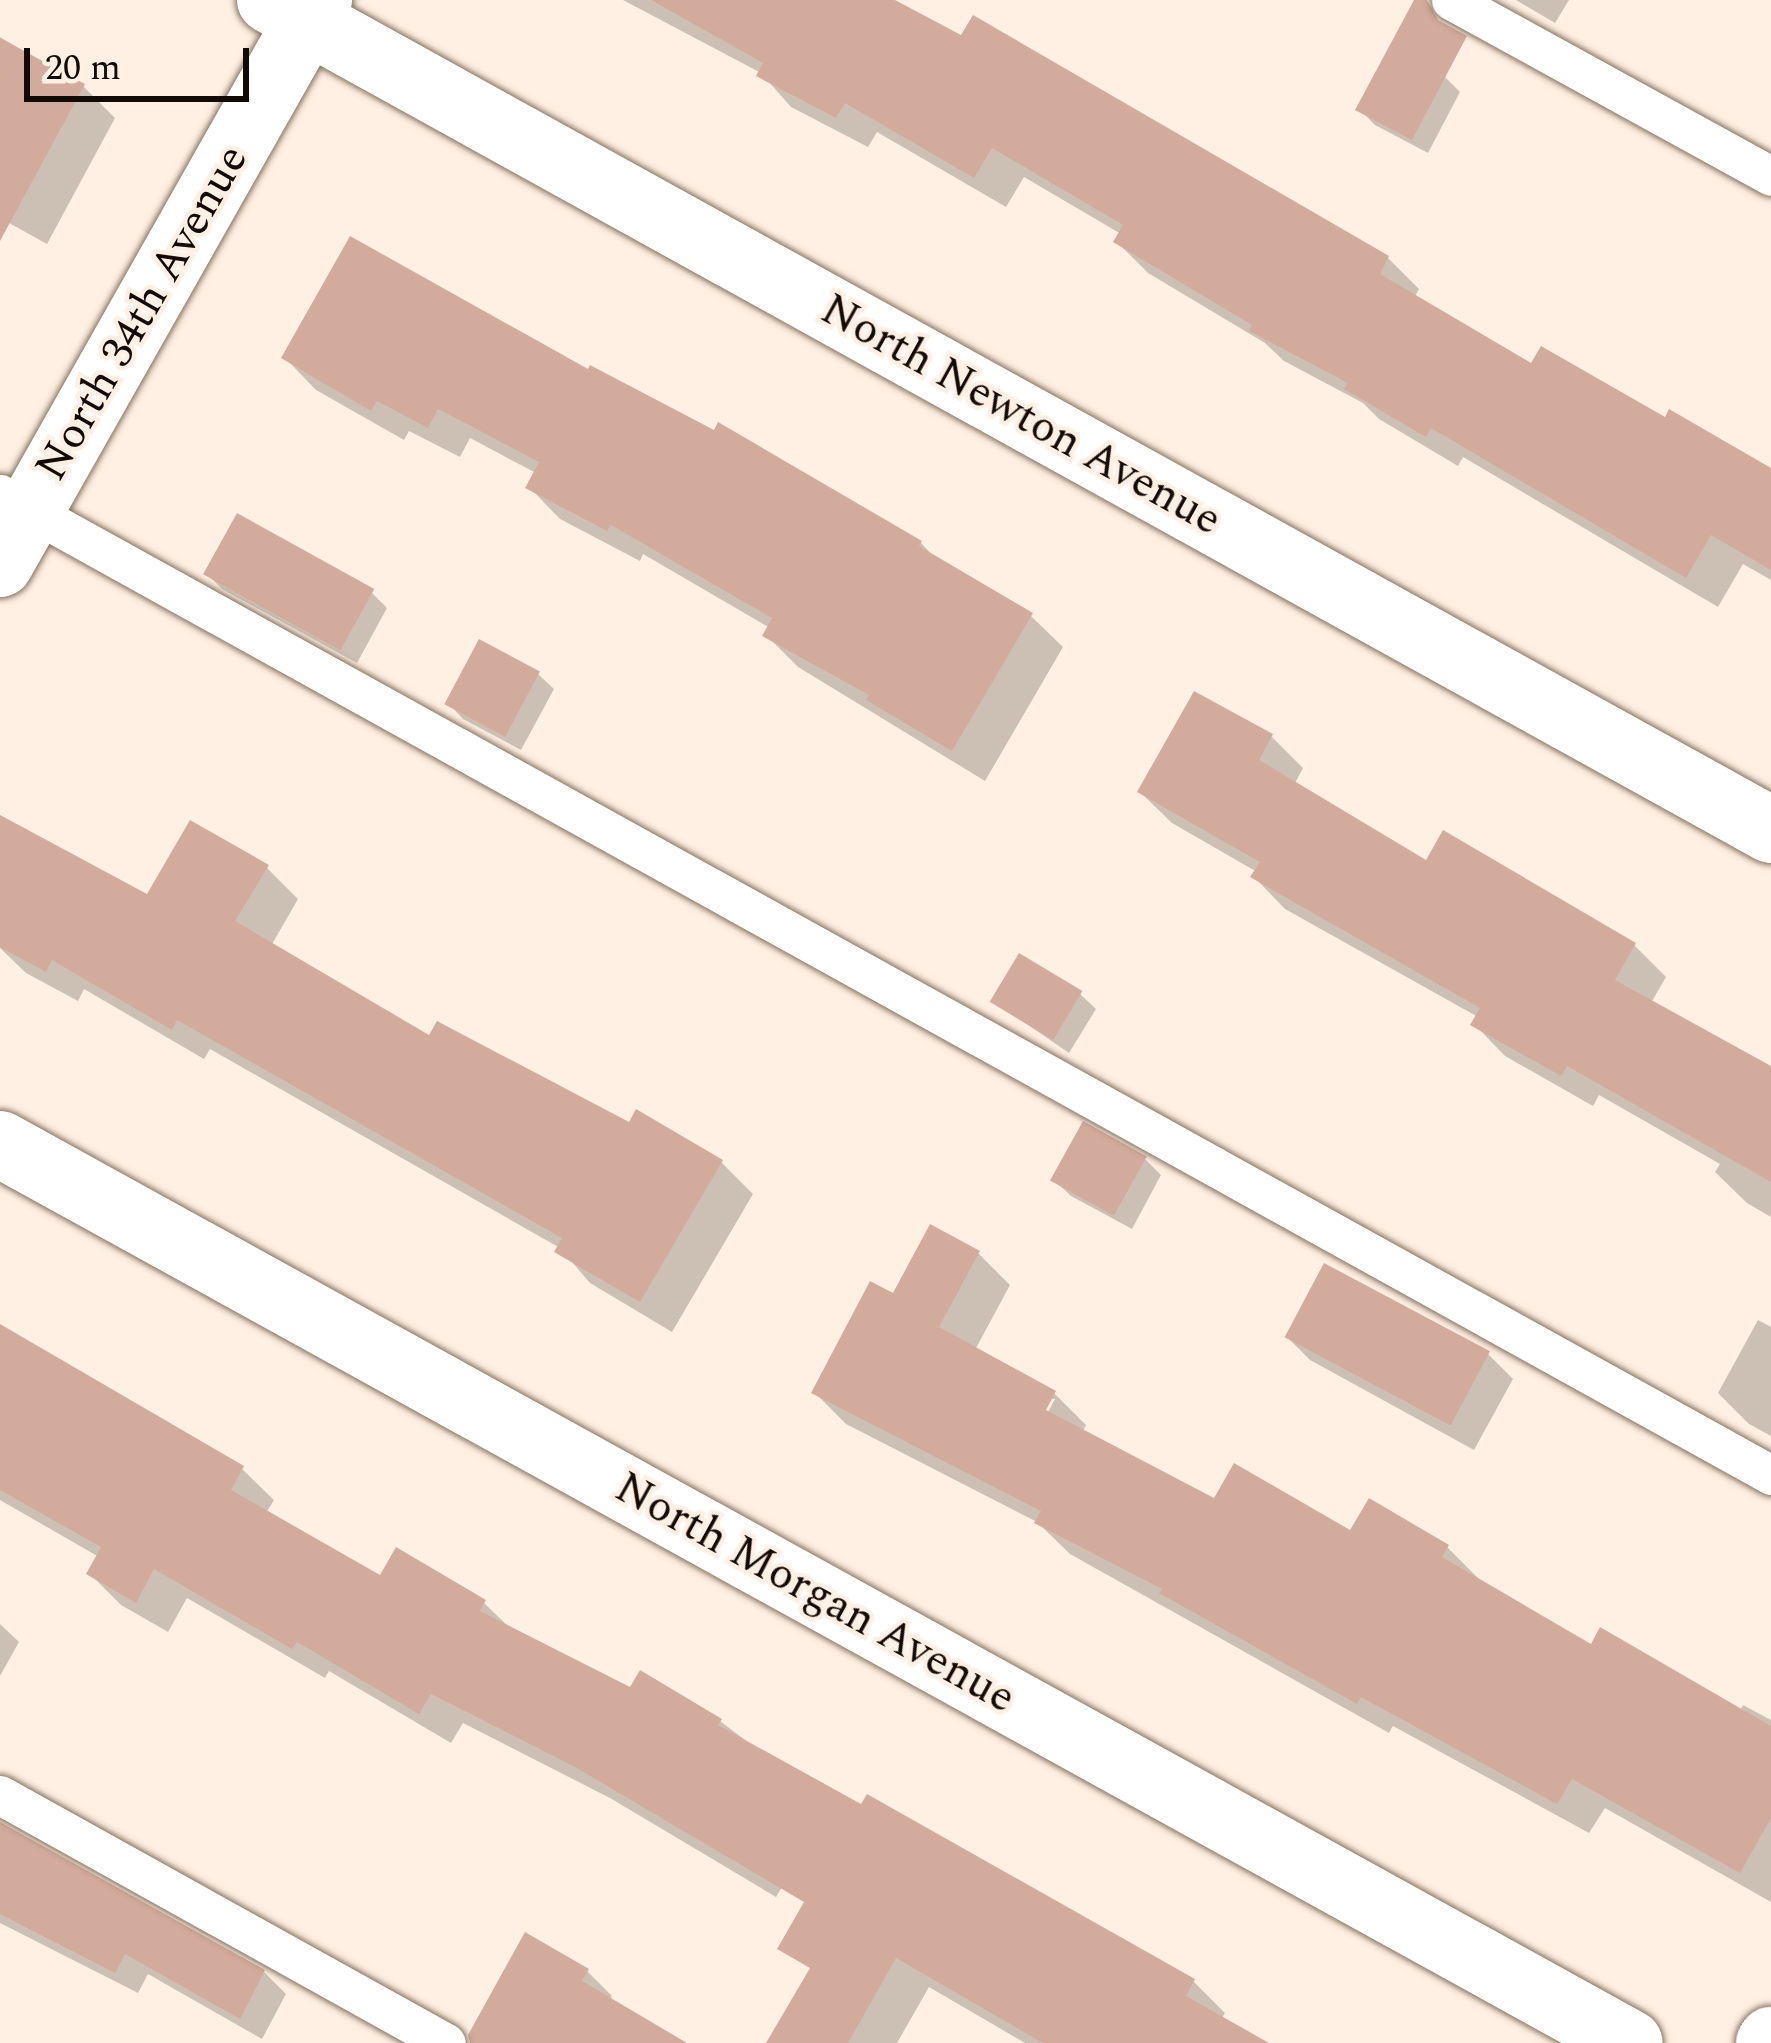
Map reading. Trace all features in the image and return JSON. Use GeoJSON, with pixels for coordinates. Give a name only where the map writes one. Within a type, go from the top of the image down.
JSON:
{"type":"FeatureCollection","features":[{"type":"Feature","properties":{"kind":"street","name":"North 34th Avenue"},"geometry":{"type":"LineString","coordinates":[[10,522],[299,7]]}},
{"type":"Feature","properties":{"kind":"street","name":"North Newton Avenue"},"geometry":{"type":"LineString","coordinates":[[299,7],[1771,830]]}},
{"type":"Feature","properties":{"kind":"street","name":"North Morgan Avenue"},"geometry":{"type":"LineString","coordinates":[[0,1144],[1630,2043]]}},
{"type":"Feature","properties":{"kind":"lane"},"geometry":{"type":"LineString","coordinates":[[1450,0],[1771,176]]}},
{"type":"Feature","properties":{"kind":"lane"},"geometry":{"type":"LineString","coordinates":[[10,522],[1771,1475]]}},
{"type":"Feature","properties":{"kind":"lane"},"geometry":{"type":"LineString","coordinates":[[0,1795],[446,2043]]}},
{"type":"Feature","properties":{"kind":"building"},"geometry":{"type":"Polygon","coordinates":[[[651,0],[895,0],[961,35],[973,15],[1389,256],[1380,274],[1531,363],[1541,346],[1665,417],[1669,409],[1771,468],[1771,570],[1711,535],[1686,578],[1431,428],[1426,437],[1344,389],[1348,383],[1249,331],[1252,325],[1113,242],[1123,225],[992,148],[974,178],[845,103],[836,118],[756,76],[763,63],[651,0]]]}},
{"type":"Feature","properties":{"kind":"building"},"geometry":{"type":"Polygon","coordinates":[[[1414,0],[1427,0],[1438,20],[1467,36],[1412,140],[1355,110],[1414,0]]]}},
{"type":"Feature","properties":{"kind":"building"},"geometry":{"type":"Polygon","coordinates":[[[0,38],[85,84],[0,241],[0,38]]]}},
{"type":"Feature","properties":{"kind":"building"},"geometry":{"type":"Polygon","coordinates":[[[350,236],[588,369],[590,365],[714,430],[718,422],[922,541],[919,546],[1033,613],[952,751],[866,700],[869,695],[762,636],[772,618],[611,525],[607,531],[525,488],[539,462],[438,409],[428,428],[377,401],[371,411],[281,358],[350,236]]]}},
{"type":"Feature","properties":{"kind":"building"},"geometry":{"type":"Polygon","coordinates":[[[237,513],[374,589],[340,650],[203,574],[237,513]]]}},
{"type":"Feature","properties":{"kind":"building"},"geometry":{"type":"Polygon","coordinates":[[[479,639],[540,671],[505,737],[444,704],[479,639]]]}},
{"type":"Feature","properties":{"kind":"building"},"geometry":{"type":"Polygon","coordinates":[[[1194,691],[1273,734],[1259,760],[1426,860],[1443,830],[1636,943],[1615,980],[1771,1066],[1771,1182],[1567,1066],[1561,1076],[1470,1025],[1480,1008],[1250,877],[1260,862],[1137,792],[1194,691]]]}},
{"type":"Feature","properties":{"kind":"building"},"geometry":{"type":"Polygon","coordinates":[[[0,815],[147,894],[190,820],[269,865],[235,921],[429,1035],[437,1021],[629,1122],[636,1109],[723,1160],[640,1302],[554,1252],[562,1238],[177,1020],[172,1030],[52,960],[46,972],[0,947],[0,815]]]}},
{"type":"Feature","properties":{"kind":"building"},"geometry":{"type":"Polygon","coordinates":[[[1019,953],[1082,991],[1053,1040],[990,1002],[1019,953]]]}},
{"type":"Feature","properties":{"kind":"building"},"geometry":{"type":"Polygon","coordinates":[[[1083,1121],[1147,1156],[1114,1216],[1050,1180],[1083,1121]]]}},
{"type":"Feature","properties":{"kind":"building"},"geometry":{"type":"Polygon","coordinates":[[[930,1224],[980,1251],[939,1327],[1056,1391],[1046,1410],[1214,1498],[1234,1463],[1350,1530],[1369,1498],[1449,1545],[1442,1557],[1591,1644],[1600,1627],[1771,1726],[1771,1818],[1740,1873],[1572,1779],[1557,1804],[1361,1697],[1357,1704],[1159,1593],[1162,1589],[1034,1523],[1041,1511],[811,1393],[870,1281],[893,1293],[930,1224]]]}},
{"type":"Feature","properties":{"kind":"building"},"geometry":{"type":"Polygon","coordinates":[[[1324,1263],[1490,1351],[1451,1425],[1285,1337],[1324,1263]]]}},
{"type":"Feature","properties":{"kind":"building"},"geometry":{"type":"Polygon","coordinates":[[[0,1324],[244,1466],[231,1490],[380,1575],[396,1547],[486,1600],[480,1611],[630,1687],[640,1670],[722,1719],[718,1725],[861,1804],[867,1794],[1195,1979],[1186,1996],[1269,2043],[1043,2043],[896,1958],[848,2043],[766,2043],[810,1968],[777,1949],[804,1902],[575,1767],[431,1694],[419,1714],[297,1642],[292,1649],[154,1569],[136,1603],[86,1574],[101,1547],[0,1490],[0,1324]]]}},
{"type":"Feature","properties":{"kind":"building"},"geometry":{"type":"Polygon","coordinates":[[[0,1822],[265,1970],[240,2019],[125,1954],[115,1973],[0,1914],[0,1822]]]}},
{"type":"Feature","properties":{"kind":"building"},"geometry":{"type":"Polygon","coordinates":[[[525,1932],[589,1969],[582,1981],[687,2043],[470,2043],[468,2035],[525,1932]]]}}]}
